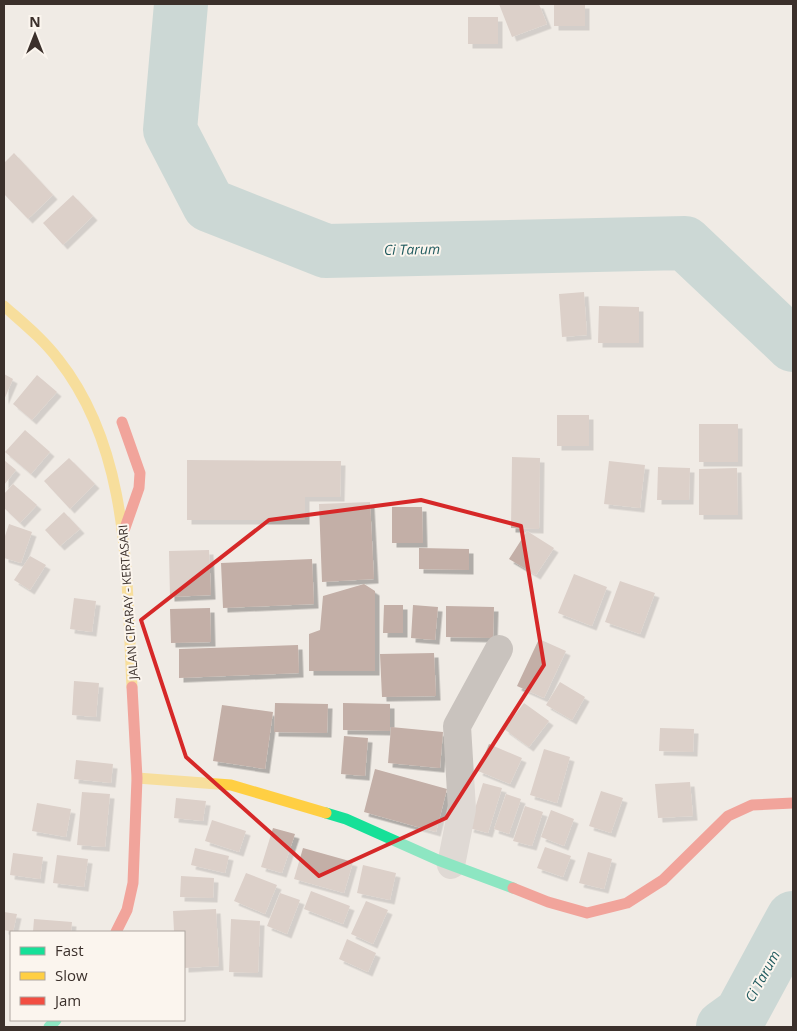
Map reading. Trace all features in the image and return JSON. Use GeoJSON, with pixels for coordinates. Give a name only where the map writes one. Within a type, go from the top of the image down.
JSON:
{"type":"FeatureCollection","features":[{"type":"Feature","properties":{"kind":"street","name":"JALAN CIPARAY - KERTASARI"},"geometry":{"type":"LineString","coordinates":[[4,306],[41,339],[67,370],[82,396],[110,462],[124,532],[137,778],[134,882],[127,910],[116,931]]}},
{"type":"Feature","properties":{"kind":"street"},"geometry":{"type":"LineString","coordinates":[[122,422],[140,473],[139,488],[124,532]]}},
{"type":"Feature","properties":{"kind":"street"},"geometry":{"type":"LineString","coordinates":[[445,863],[462,808],[462,790],[456,738],[457,726],[499,649]]}},
{"type":"Feature","properties":{"kind":"street"},"geometry":{"type":"LineString","coordinates":[[137,778],[231,786],[346,819],[445,863],[548,902],[587,913],[626,903],[663,880],[728,816],[752,805],[793,803]]}},
{"type":"Feature","properties":{"kind":"highlighted area"},"geometry":{"type":"Polygon","coordinates":[[[421,500],[521,526],[544,665],[446,818],[319,876],[186,757],[141,620],[269,520],[421,500]]]}},
{"type":"Feature","properties":{"kind":"building"},"geometry":{"type":"Polygon","coordinates":[[[499,4],[539,4],[547,24],[512,37],[499,4]]]}},
{"type":"Feature","properties":{"kind":"building"},"geometry":{"type":"Polygon","coordinates":[[[554,4],[585,4],[585,26],[554,26],[554,4]]]}},
{"type":"Feature","properties":{"kind":"building"},"geometry":{"type":"Polygon","coordinates":[[[468,17],[498,17],[498,44],[468,44],[468,17]]]}},
{"type":"Feature","properties":{"kind":"building"},"geometry":{"type":"Polygon","coordinates":[[[14,153],[53,195],[28,219],[4,194],[4,163],[14,153]]]}},
{"type":"Feature","properties":{"kind":"building"},"geometry":{"type":"Polygon","coordinates":[[[73,195],[93,216],[63,245],[43,223],[73,195]]]}},
{"type":"Feature","properties":{"kind":"building"},"geometry":{"type":"Polygon","coordinates":[[[584,292],[587,335],[562,337],[559,294],[584,292]]]}},
{"type":"Feature","properties":{"kind":"building"},"geometry":{"type":"Polygon","coordinates":[[[599,306],[639,307],[639,343],[598,343],[599,306]]]}},
{"type":"Feature","properties":{"kind":"building"},"geometry":{"type":"Polygon","coordinates":[[[4,374],[13,379],[4,400],[4,374]]]}},
{"type":"Feature","properties":{"kind":"building"},"geometry":{"type":"Polygon","coordinates":[[[37,375],[57,392],[32,420],[13,404],[37,375]]]}},
{"type":"Feature","properties":{"kind":"building"},"geometry":{"type":"Polygon","coordinates":[[[557,415],[589,415],[589,446],[557,446],[557,415]]]}},
{"type":"Feature","properties":{"kind":"building"},"geometry":{"type":"Polygon","coordinates":[[[699,424],[738,424],[738,462],[699,462],[699,424]]]}},
{"type":"Feature","properties":{"kind":"building"},"geometry":{"type":"Polygon","coordinates":[[[25,430],[50,452],[31,474],[5,452],[25,430]]]}},
{"type":"Feature","properties":{"kind":"building"},"geometry":{"type":"Polygon","coordinates":[[[512,457],[540,458],[539,529],[511,528],[512,457]]]}},
{"type":"Feature","properties":{"kind":"building"},"geometry":{"type":"Polygon","coordinates":[[[69,458],[95,484],[70,509],[44,481],[69,458]]]}},
{"type":"Feature","properties":{"kind":"building"},"geometry":{"type":"Polygon","coordinates":[[[4,460],[16,470],[4,485],[4,460]]]}},
{"type":"Feature","properties":{"kind":"building"},"geometry":{"type":"Polygon","coordinates":[[[187,460],[341,461],[340,497],[305,497],[305,520],[187,520],[187,460]]]}},
{"type":"Feature","properties":{"kind":"building"},"geometry":{"type":"Polygon","coordinates":[[[609,461],[645,465],[640,508],[604,504],[609,461]]]}},
{"type":"Feature","properties":{"kind":"building"},"geometry":{"type":"Polygon","coordinates":[[[658,467],[690,468],[689,500],[657,500],[658,467]]]}},
{"type":"Feature","properties":{"kind":"building"},"geometry":{"type":"Polygon","coordinates":[[[737,468],[738,515],[699,515],[699,469],[737,468]]]}},
{"type":"Feature","properties":{"kind":"building"},"geometry":{"type":"Polygon","coordinates":[[[13,484],[37,505],[20,523],[4,508],[4,494],[13,484]]]}},
{"type":"Feature","properties":{"kind":"building"},"geometry":{"type":"Polygon","coordinates":[[[370,502],[374,579],[322,582],[319,504],[370,502]]]}},
{"type":"Feature","properties":{"kind":"building"},"geometry":{"type":"Polygon","coordinates":[[[392,507],[422,507],[423,543],[392,543],[392,507]]]}},
{"type":"Feature","properties":{"kind":"building"},"geometry":{"type":"Polygon","coordinates":[[[64,512],[80,529],[60,546],[45,530],[64,512]]]}},
{"type":"Feature","properties":{"kind":"building"},"geometry":{"type":"Polygon","coordinates":[[[9,524],[32,532],[21,563],[4,558],[4,539],[9,524]]]}},
{"type":"Feature","properties":{"kind":"building"},"geometry":{"type":"Polygon","coordinates":[[[527,531],[554,548],[536,575],[509,559],[527,531]]]}},
{"type":"Feature","properties":{"kind":"building"},"geometry":{"type":"Polygon","coordinates":[[[419,548],[469,549],[469,570],[419,569],[419,548]]]}},
{"type":"Feature","properties":{"kind":"building"},"geometry":{"type":"Polygon","coordinates":[[[209,550],[211,595],[170,597],[169,551],[209,550]]]}},
{"type":"Feature","properties":{"kind":"building"},"geometry":{"type":"Polygon","coordinates":[[[30,556],[46,565],[30,590],[14,580],[30,556]]]}},
{"type":"Feature","properties":{"kind":"building"},"geometry":{"type":"Polygon","coordinates":[[[312,559],[314,604],[223,608],[221,563],[312,559]]]}},
{"type":"Feature","properties":{"kind":"building"},"geometry":{"type":"Polygon","coordinates":[[[574,574],[607,587],[592,626],[558,613],[574,574]]]}},
{"type":"Feature","properties":{"kind":"building"},"geometry":{"type":"Polygon","coordinates":[[[620,581],[655,593],[640,634],[605,622],[620,581]]]}},
{"type":"Feature","properties":{"kind":"building"},"geometry":{"type":"Polygon","coordinates":[[[364,584],[375,591],[375,671],[309,671],[309,634],[320,630],[323,596],[364,584]]]}},
{"type":"Feature","properties":{"kind":"building"},"geometry":{"type":"Polygon","coordinates":[[[74,598],[96,601],[92,632],[70,629],[74,598]]]}},
{"type":"Feature","properties":{"kind":"building"},"geometry":{"type":"Polygon","coordinates":[[[384,605],[403,605],[403,633],[383,633],[384,605]]]}},
{"type":"Feature","properties":{"kind":"building"},"geometry":{"type":"Polygon","coordinates":[[[413,605],[438,607],[435,640],[411,638],[413,605]]]}},
{"type":"Feature","properties":{"kind":"building"},"geometry":{"type":"Polygon","coordinates":[[[446,606],[494,607],[493,638],[446,637],[446,606]]]}},
{"type":"Feature","properties":{"kind":"building"},"geometry":{"type":"Polygon","coordinates":[[[210,608],[211,642],[171,643],[170,609],[210,608]]]}},
{"type":"Feature","properties":{"kind":"building"},"geometry":{"type":"Polygon","coordinates":[[[539,639],[566,651],[544,698],[517,686],[539,639]]]}},
{"type":"Feature","properties":{"kind":"building"},"geometry":{"type":"Polygon","coordinates":[[[298,645],[299,673],[179,678],[179,649],[298,645]]]}},
{"type":"Feature","properties":{"kind":"building"},"geometry":{"type":"Polygon","coordinates":[[[434,653],[436,696],[382,697],[380,654],[434,653]]]}},
{"type":"Feature","properties":{"kind":"building"},"geometry":{"type":"Polygon","coordinates":[[[74,681],[99,683],[96,717],[72,715],[74,681]]]}},
{"type":"Feature","properties":{"kind":"building"},"geometry":{"type":"Polygon","coordinates":[[[560,682],[585,697],[572,720],[546,705],[560,682]]]}},
{"type":"Feature","properties":{"kind":"building"},"geometry":{"type":"Polygon","coordinates":[[[275,703],[328,704],[327,733],[274,732],[275,703]]]}},
{"type":"Feature","properties":{"kind":"building"},"geometry":{"type":"Polygon","coordinates":[[[343,703],[390,704],[390,731],[343,730],[343,703]]]}},
{"type":"Feature","properties":{"kind":"building"},"geometry":{"type":"Polygon","coordinates":[[[524,703],[549,721],[529,747],[504,729],[524,703]]]}},
{"type":"Feature","properties":{"kind":"building"},"geometry":{"type":"Polygon","coordinates":[[[222,705],[273,712],[265,769],[213,761],[222,705]]]}},
{"type":"Feature","properties":{"kind":"building"},"geometry":{"type":"Polygon","coordinates":[[[391,727],[443,732],[440,768],[388,763],[391,727]]]}},
{"type":"Feature","properties":{"kind":"building"},"geometry":{"type":"Polygon","coordinates":[[[660,728],[694,729],[693,752],[659,751],[660,728]]]}},
{"type":"Feature","properties":{"kind":"building"},"geometry":{"type":"Polygon","coordinates":[[[344,736],[368,738],[365,776],[341,774],[344,736]]]}},
{"type":"Feature","properties":{"kind":"building"},"geometry":{"type":"Polygon","coordinates":[[[489,744],[522,758],[510,784],[478,771],[489,744]]]}},
{"type":"Feature","properties":{"kind":"building"},"geometry":{"type":"Polygon","coordinates":[[[544,749],[570,757],[557,803],[530,795],[544,749]]]}},
{"type":"Feature","properties":{"kind":"building"},"geometry":{"type":"Polygon","coordinates":[[[76,760],[113,764],[111,783],[74,779],[76,760]]]}},
{"type":"Feature","properties":{"kind":"building"},"geometry":{"type":"Polygon","coordinates":[[[375,769],[447,789],[436,832],[364,812],[375,769]]]}},
{"type":"Feature","properties":{"kind":"building"},"geometry":{"type":"Polygon","coordinates":[[[690,782],[693,816],[658,818],[655,784],[690,782]]]}},
{"type":"Feature","properties":{"kind":"building"},"geometry":{"type":"Polygon","coordinates":[[[483,783],[502,788],[488,833],[469,828],[483,783]]]}},
{"type":"Feature","properties":{"kind":"building"},"geometry":{"type":"Polygon","coordinates":[[[601,791],[623,798],[611,833],[589,826],[601,791]]]}},
{"type":"Feature","properties":{"kind":"building"},"geometry":{"type":"Polygon","coordinates":[[[82,792],[110,794],[105,847],[77,845],[82,792]]]}},
{"type":"Feature","properties":{"kind":"building"},"geometry":{"type":"Polygon","coordinates":[[[506,794],[521,799],[509,834],[494,829],[506,794]]]}},
{"type":"Feature","properties":{"kind":"building"},"geometry":{"type":"Polygon","coordinates":[[[176,798],[206,801],[203,821],[174,818],[176,798]]]}},
{"type":"Feature","properties":{"kind":"building"},"geometry":{"type":"Polygon","coordinates":[[[37,803],[71,809],[66,837],[32,831],[37,803]]]}},
{"type":"Feature","properties":{"kind":"building"},"geometry":{"type":"Polygon","coordinates":[[[525,806],[543,812],[532,846],[513,841],[525,806]]]}},
{"type":"Feature","properties":{"kind":"building"},"geometry":{"type":"Polygon","coordinates":[[[551,810],[574,819],[564,846],[541,837],[551,810]]]}},
{"type":"Feature","properties":{"kind":"building"},"geometry":{"type":"Polygon","coordinates":[[[212,820],[246,831],[239,852],[205,841],[212,820]]]}},
{"type":"Feature","properties":{"kind":"building"},"geometry":{"type":"Polygon","coordinates":[[[273,828],[295,834],[282,873],[261,867],[273,828]]]}},
{"type":"Feature","properties":{"kind":"building"},"geometry":{"type":"Polygon","coordinates":[[[545,847],[571,856],[563,877],[537,868],[545,847]]]}},
{"type":"Feature","properties":{"kind":"building"},"geometry":{"type":"Polygon","coordinates":[[[195,848],[229,856],[225,873],[191,865],[195,848]]]}},
{"type":"Feature","properties":{"kind":"building"},"geometry":{"type":"Polygon","coordinates":[[[303,848],[353,862],[344,893],[294,879],[303,848]]]}},
{"type":"Feature","properties":{"kind":"building"},"geometry":{"type":"Polygon","coordinates":[[[588,852],[612,859],[604,889],[579,883],[588,852]]]}},
{"type":"Feature","properties":{"kind":"building"},"geometry":{"type":"Polygon","coordinates":[[[13,853],[43,857],[40,879],[10,875],[13,853]]]}},
{"type":"Feature","properties":{"kind":"building"},"geometry":{"type":"Polygon","coordinates":[[[57,855],[88,859],[84,887],[53,883],[57,855]]]}},
{"type":"Feature","properties":{"kind":"building"},"geometry":{"type":"Polygon","coordinates":[[[363,865],[396,873],[390,900],[357,893],[363,865]]]}},
{"type":"Feature","properties":{"kind":"building"},"geometry":{"type":"Polygon","coordinates":[[[246,873],[277,885],[265,914],[234,901],[246,873]]]}},
{"type":"Feature","properties":{"kind":"building"},"geometry":{"type":"Polygon","coordinates":[[[181,876],[214,878],[213,898],[180,897],[181,876]]]}},
{"type":"Feature","properties":{"kind":"building"},"geometry":{"type":"Polygon","coordinates":[[[311,891],[350,906],[343,924],[304,909],[311,891]]]}},
{"type":"Feature","properties":{"kind":"building"},"geometry":{"type":"Polygon","coordinates":[[[280,893],[300,900],[287,934],[267,926],[280,893]]]}},
{"type":"Feature","properties":{"kind":"building"},"geometry":{"type":"Polygon","coordinates":[[[366,901],[388,910],[373,944],[351,934],[366,901]]]}},
{"type":"Feature","properties":{"kind":"building"},"geometry":{"type":"Polygon","coordinates":[[[216,909],[219,966],[185,968],[185,931],[174,931],[173,911],[216,909]]]}},
{"type":"Feature","properties":{"kind":"building"},"geometry":{"type":"Polygon","coordinates":[[[4,912],[17,914],[13,931],[4,930],[4,912]]]}},
{"type":"Feature","properties":{"kind":"building"},"geometry":{"type":"Polygon","coordinates":[[[34,919],[72,922],[71,931],[33,931],[34,919]]]}},
{"type":"Feature","properties":{"kind":"building"},"geometry":{"type":"Polygon","coordinates":[[[231,919],[260,921],[258,973],[229,972],[231,919]]]}},
{"type":"Feature","properties":{"kind":"building"},"geometry":{"type":"Polygon","coordinates":[[[347,939],[376,953],[368,972],[339,959],[347,939]]]}},
{"type":"Feature","properties":{"kind":"waterway","name":"Ci Tarum"},"geometry":{"type":"LineString","coordinates":[[181,4],[170,130],[209,205],[326,251],[685,243],[793,345]]}},
{"type":"Feature","properties":{"kind":"waterway","name":"Ci Tarum"},"geometry":{"type":"LineString","coordinates":[[723,1027],[741,1014],[793,918]]}},
{"type":"Feature","properties":{"kind":"traffic: fast"},"geometry":{"type":"LineString","coordinates":[[326,813],[346,819],[438,860],[513,888]]}},
{"type":"Feature","properties":{"kind":"traffic: fast"},"geometry":{"type":"LineString","coordinates":[[49,1027],[55,1021]]}},
{"type":"Feature","properties":{"kind":"traffic: slow"},"geometry":{"type":"LineString","coordinates":[[4,306],[39,338],[58,359],[82,395],[100,433],[112,474],[120,516],[125,559],[132,687]]}},
{"type":"Feature","properties":{"kind":"traffic: slow"},"geometry":{"type":"LineString","coordinates":[[137,778],[231,785],[326,813]]}},
{"type":"Feature","properties":{"kind":"traffic: jam"},"geometry":{"type":"LineString","coordinates":[[122,422],[140,473],[139,488],[125,528]]}},
{"type":"Feature","properties":{"kind":"traffic: jam"},"geometry":{"type":"LineString","coordinates":[[116,931],[127,910],[133,883],[137,778],[132,687]]}},
{"type":"Feature","properties":{"kind":"traffic: jam"},"geometry":{"type":"LineString","coordinates":[[513,888],[548,902],[587,913],[627,903],[663,880],[728,816],[752,805],[793,803]]}}]}
